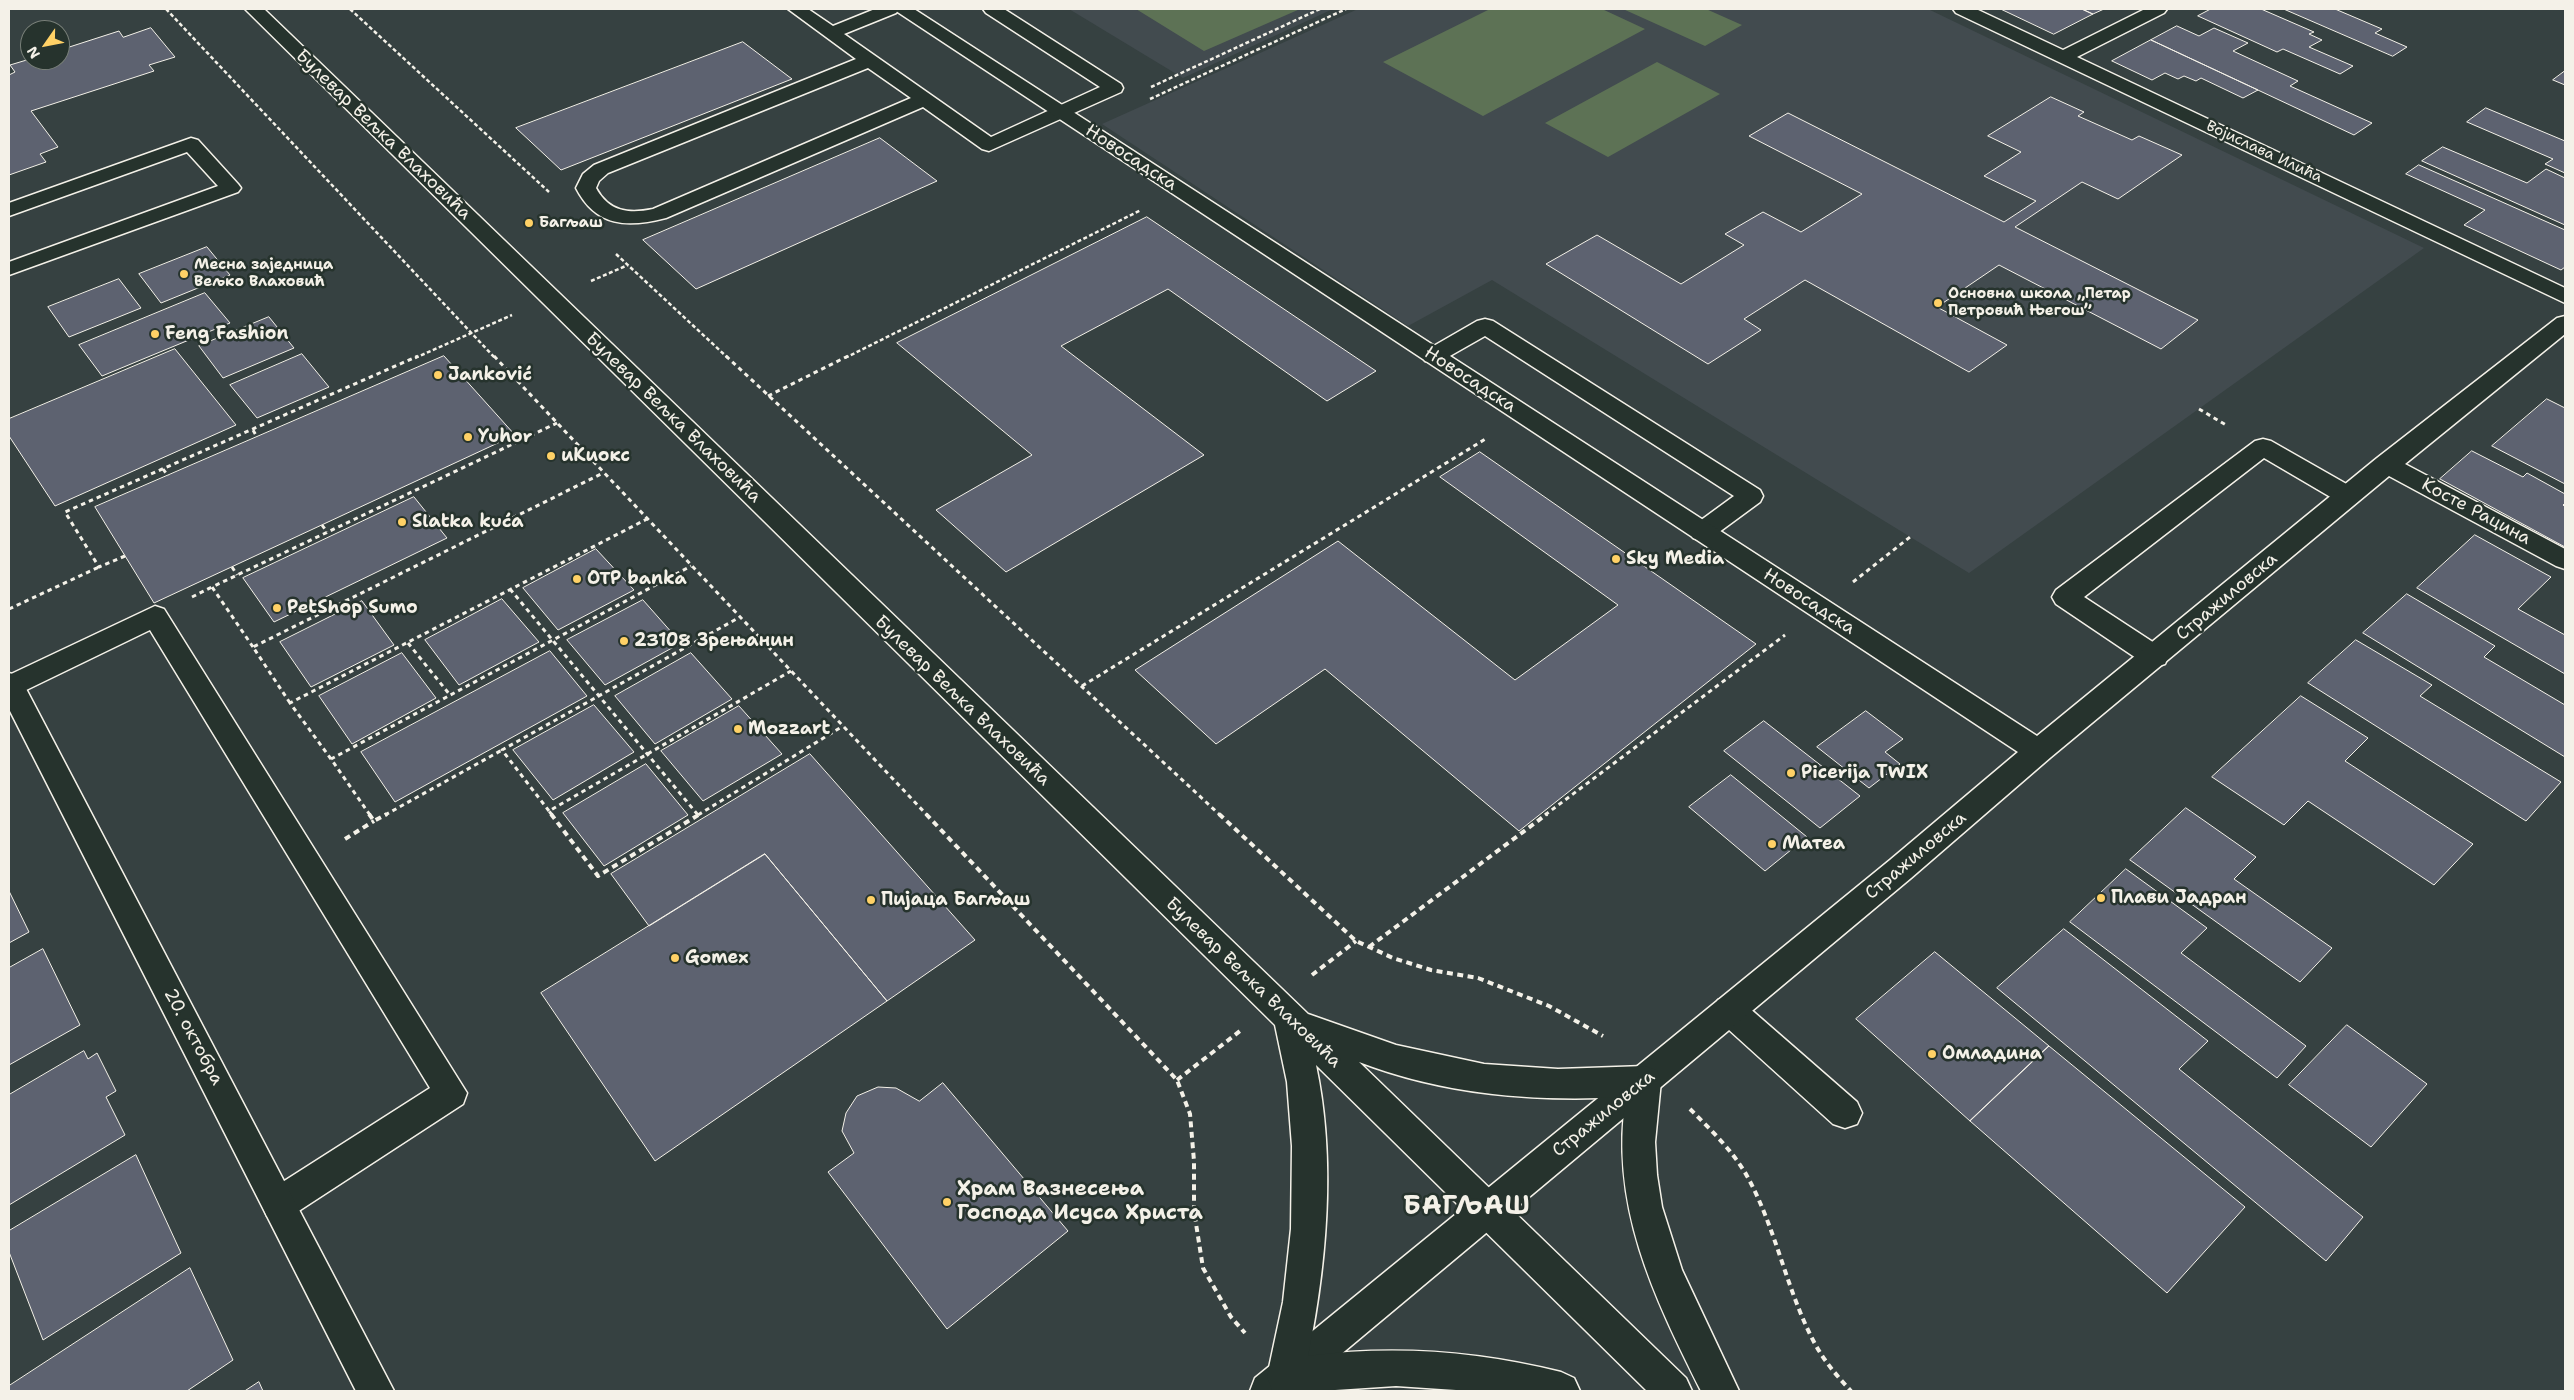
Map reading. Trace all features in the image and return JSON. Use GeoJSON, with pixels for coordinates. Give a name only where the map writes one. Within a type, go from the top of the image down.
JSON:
{"type":"FeatureCollection","features":[{"type":"Feature","properties":{"kind":"street","name":"Булевар Вељка Влаховића"},"geometry":{"type":"LineString","coordinates":[[254,9],[1672,1391]]}},
{"type":"Feature","properties":{"kind":"street"},"geometry":{"type":"LineString","coordinates":[[797,9],[989,145],[1114,88],[992,9]]}},
{"type":"Feature","properties":{"kind":"street"},"geometry":{"type":"LineString","coordinates":[[831,33],[890,9]]}},
{"type":"Feature","properties":{"kind":"street","name":"Новосадска"},"geometry":{"type":"LineString","coordinates":[[902,9],[2038,751]]}},
{"type":"Feature","properties":{"kind":"street","name":"Војислава Илића"},"geometry":{"type":"LineString","coordinates":[[1962,9],[2565,296]]}},
{"type":"Feature","properties":{"kind":"street"},"geometry":{"type":"LineString","coordinates":[[2063,57],[2158,9]]}},
{"type":"Feature","properties":{"kind":"street"},"geometry":{"type":"LineString","coordinates":[[870,60],[601,169],[590,178],[586,188],[591,201],[609,214],[636,219],[659,214],[925,99]]}},
{"type":"Feature","properties":{"kind":"street"},"geometry":{"type":"LineString","coordinates":[[9,210],[191,144],[231,188],[9,269]]}},
{"type":"Feature","properties":{"kind":"street","name":"Стражиловска"},"geometry":{"type":"LineString","coordinates":[[1277,1384],[1485,1210],[1650,1077],[1967,814],[2038,751],[2155,657],[2386,464],[2565,322]]}},
{"type":"Feature","properties":{"kind":"street"},"geometry":{"type":"LineString","coordinates":[[1434,356],[1485,326],[1751,496],[1702,532]]}},
{"type":"Feature","properties":{"kind":"street"},"geometry":{"type":"LineString","coordinates":[[2155,657],[2064,597],[2264,447],[2348,496]]}},
{"type":"Feature","properties":{"kind":"street","name":"Косте Рацина"},"geometry":{"type":"LineString","coordinates":[[2386,464],[2565,560]]}},
{"type":"Feature","properties":{"kind":"street"},"geometry":{"type":"LineString","coordinates":[[10,684],[155,616],[451,1093],[279,1204]]}},
{"type":"Feature","properties":{"kind":"street","name":"20. октобра"},"geometry":{"type":"LineString","coordinates":[[10,684],[376,1391]]}},
{"type":"Feature","properties":{"kind":"street"},"geometry":{"type":"LineString","coordinates":[[1729,1010],[1845,1113]]}},
{"type":"Feature","properties":{"kind":"street"},"geometry":{"type":"LineString","coordinates":[[1290,1020],[1349,1046],[1403,1064],[1471,1078],[1547,1084],[1650,1077],[1638,1142],[1645,1207],[1668,1280],[1720,1391]]}},
{"type":"Feature","properties":{"kind":"street"},"geometry":{"type":"LineString","coordinates":[[1290,1020],[1302,1082],[1309,1146],[1308,1229],[1301,1302],[1277,1384],[1371,1368],[1440,1369],[1516,1379],[1561,1391]]}},
{"type":"Feature","properties":{"kind":"path"},"geometry":{"type":"LineString","coordinates":[[166,9],[1177,1080],[1190,1114],[1194,1161],[1194,1211],[1203,1268],[1231,1316],[1277,1384]]}},
{"type":"Feature","properties":{"kind":"path"},"geometry":{"type":"LineString","coordinates":[[350,9],[550,194]]}},
{"type":"Feature","properties":{"kind":"path"},"geometry":{"type":"LineString","coordinates":[[1143,91],[1320,9]]}},
{"type":"Feature","properties":{"kind":"path"},"geometry":{"type":"LineString","coordinates":[[1086,128],[1346,9]]}},
{"type":"Feature","properties":{"kind":"path"},"geometry":{"type":"LineString","coordinates":[[768,396],[1180,190]]}},
{"type":"Feature","properties":{"kind":"path"},"geometry":{"type":"LineString","coordinates":[[613,252],[1356,941],[1393,958],[1431,970],[1478,978],[1549,1006],[1604,1037],[1702,1121],[1746,1175],[1770,1226],[1814,1344],[1845,1386],[1851,1391]]}},
{"type":"Feature","properties":{"kind":"path"},"geometry":{"type":"LineString","coordinates":[[99,568],[65,512],[472,333]]}},
{"type":"Feature","properties":{"kind":"path"},"geometry":{"type":"LineString","coordinates":[[1082,686],[1524,415]]}},
{"type":"Feature","properties":{"kind":"path"},"geometry":{"type":"LineString","coordinates":[[557,423],[212,587],[290,703],[374,821],[740,617]]}},
{"type":"Feature","properties":{"kind":"path"},"geometry":{"type":"LineString","coordinates":[[253,430],[257,437]]}},
{"type":"Feature","properties":{"kind":"path"},"geometry":{"type":"LineString","coordinates":[[163,469],[168,476]]}},
{"type":"Feature","properties":{"kind":"path"},"geometry":{"type":"LineString","coordinates":[[253,647],[603,473]]}},
{"type":"Feature","properties":{"kind":"path"},"geometry":{"type":"LineString","coordinates":[[290,703],[648,519]]}},
{"type":"Feature","properties":{"kind":"path"},"geometry":{"type":"LineString","coordinates":[[322,525],[327,532]]}},
{"type":"Feature","properties":{"kind":"path"},"geometry":{"type":"LineString","coordinates":[[1369,946],[1820,609],[1910,537]]}},
{"type":"Feature","properties":{"kind":"path"},"geometry":{"type":"LineString","coordinates":[[9,609],[125,556]]}},
{"type":"Feature","properties":{"kind":"path"},"geometry":{"type":"LineString","coordinates":[[331,760],[691,566]]}},
{"type":"Feature","properties":{"kind":"path"},"geometry":{"type":"LineString","coordinates":[[232,567],[237,574]]}},
{"type":"Feature","properties":{"kind":"path"},"geometry":{"type":"LineString","coordinates":[[510,590],[698,815]]}},
{"type":"Feature","properties":{"kind":"path"},"geometry":{"type":"LineString","coordinates":[[408,643],[450,695]]}},
{"type":"Feature","properties":{"kind":"path"},"geometry":{"type":"LineString","coordinates":[[549,811],[791,671]]}},
{"type":"Feature","properties":{"kind":"path"},"geometry":{"type":"LineString","coordinates":[[502,750],[598,876],[843,726]]}},
{"type":"Feature","properties":{"kind":"path"},"geometry":{"type":"LineString","coordinates":[[1841,1391],[1845,1386]]}},
{"type":"Feature","properties":{"kind":"shaded area"},"geometry":{"type":"Polygon","coordinates":[[[1069,9],[1333,9],[1183,78],[1069,9]]]}},
{"type":"Feature","properties":{"kind":"shaded area","name":"Основна школа „Петар Петровић Његош”"},"geometry":{"type":"Polygon","coordinates":[[[1358,9],[1928,9],[2424,248],[1969,573],[1492,280],[1408,326],[1102,124],[1358,9]]]}},
{"type":"Feature","properties":{"kind":"green space"},"geometry":{"type":"Polygon","coordinates":[[[1136,9],[1300,9],[1204,51],[1136,9]]]}},
{"type":"Feature","properties":{"kind":"green space"},"geometry":{"type":"Polygon","coordinates":[[[1490,9],[1602,9],[1645,29],[1483,116],[1383,62],[1490,9]]]}},
{"type":"Feature","properties":{"kind":"green space"},"geometry":{"type":"Polygon","coordinates":[[[1623,9],[1706,9],[1742,25],[1705,46],[1623,9]]]}},
{"type":"Feature","properties":{"kind":"green space"},"geometry":{"type":"Polygon","coordinates":[[[1657,62],[1720,94],[1608,157],[1545,123],[1657,62]]]}},
{"type":"Feature","properties":{"kind":"building"},"geometry":{"type":"Polygon","coordinates":[[[2001,9],[2082,9],[2093,14],[2054,34],[2001,9]]]}},
{"type":"Feature","properties":{"kind":"building"},"geometry":{"type":"Polygon","coordinates":[[[2082,9],[2104,9],[2093,14],[2082,9]]]}},
{"type":"Feature","properties":{"kind":"building"},"geometry":{"type":"Polygon","coordinates":[[[2211,9],[2261,9],[2314,32],[2309,34],[2322,40],[2309,47],[2353,66],[2340,74],[2283,49],[2277,52],[2198,16],[2211,9]]]}},
{"type":"Feature","properties":{"kind":"building"},"geometry":{"type":"Polygon","coordinates":[[[2284,9],[2335,9],[2382,29],[2375,33],[2407,47],[2393,56],[2284,9]]]}},
{"type":"Feature","properties":{"kind":"building"},"geometry":{"type":"Polygon","coordinates":[[[2177,26],[2199,36],[2214,28],[2248,43],[2233,51],[2298,81],[2290,86],[2372,123],[2354,135],[2151,40],[2177,26]]]}},
{"type":"Feature","properties":{"kind":"building"},"geometry":{"type":"Polygon","coordinates":[[[151,28],[175,57],[149,65],[154,71],[31,111],[58,147],[40,154],[46,162],[9,175],[9,75],[15,72],[10,65],[20,62],[20,70],[70,70],[70,47],[119,31],[123,37],[151,28]]]}},
{"type":"Feature","properties":{"kind":"building"},"geometry":{"type":"Polygon","coordinates":[[[2151,40],[2258,90],[2243,98],[2201,78],[2196,81],[2184,76],[2178,79],[2165,73],[2152,80],[2112,61],[2151,40]]]}},
{"type":"Feature","properties":{"kind":"building"},"geometry":{"type":"Polygon","coordinates":[[[743,42],[792,79],[561,170],[516,128],[743,42]]]}},
{"type":"Feature","properties":{"kind":"building"},"geometry":{"type":"Polygon","coordinates":[[[2565,71],[2565,85],[2553,80],[2565,71]]]}},
{"type":"Feature","properties":{"kind":"building"},"geometry":{"type":"Polygon","coordinates":[[[2051,97],[2084,112],[2078,116],[2132,140],[2139,136],[2182,155],[2118,199],[2082,182],[2015,227],[2198,320],[2161,349],[1999,265],[1937,307],[2007,345],[1969,372],[1805,280],[1744,319],[1761,330],[1708,364],[1546,264],[1597,235],[1681,284],[1744,245],[1725,234],[1763,212],[1801,232],[1862,194],[1749,136],[1788,113],[2004,222],[2036,201],[1984,176],[2021,152],[1988,136],[2051,97]]]}},
{"type":"Feature","properties":{"kind":"building"},"geometry":{"type":"Polygon","coordinates":[[[2486,108],[2565,141],[2565,173],[2545,164],[2553,159],[2467,122],[2486,108]]]}},
{"type":"Feature","properties":{"kind":"building"},"geometry":{"type":"Polygon","coordinates":[[[880,138],[937,181],[696,289],[643,240],[880,138]]]}},
{"type":"Feature","properties":{"kind":"building"},"geometry":{"type":"Polygon","coordinates":[[[2443,147],[2527,183],[2546,169],[2565,178],[2565,225],[2422,161],[2443,147]]]}},
{"type":"Feature","properties":{"kind":"building"},"geometry":{"type":"Polygon","coordinates":[[[2419,165],[2565,230],[2565,267],[2561,270],[2464,225],[2485,210],[2406,174],[2419,165]]]}},
{"type":"Feature","properties":{"kind":"building"},"geometry":{"type":"Polygon","coordinates":[[[1147,217],[1376,371],[1327,401],[1168,289],[1061,346],[1204,455],[1006,572],[936,510],[1032,455],[897,343],[1147,217]]]}},
{"type":"Feature","properties":{"kind":"building","name":"Месна заједница Вељко Влаховић"},"geometry":{"type":"Polygon","coordinates":[[[207,247],[230,275],[161,303],[139,274],[207,247]]]}},
{"type":"Feature","properties":{"kind":"building"},"geometry":{"type":"Polygon","coordinates":[[[119,279],[141,308],[69,337],[48,307],[119,279]]]}},
{"type":"Feature","properties":{"kind":"building","name":"Feng Fashion"},"geometry":{"type":"Polygon","coordinates":[[[205,293],[230,323],[102,376],[79,345],[205,293]]]}},
{"type":"Feature","properties":{"kind":"building"},"geometry":{"type":"Polygon","coordinates":[[[269,317],[294,348],[223,378],[199,346],[269,317]]]}},
{"type":"Feature","properties":{"kind":"building"},"geometry":{"type":"Polygon","coordinates":[[[175,349],[236,425],[55,506],[9,436],[9,419],[175,349]]]}},
{"type":"Feature","properties":{"kind":"building"},"geometry":{"type":"Polygon","coordinates":[[[302,354],[329,387],[257,418],[230,385],[302,354]]]}},
{"type":"Feature","properties":{"kind":"building"},"geometry":{"type":"Polygon","coordinates":[[[444,356],[515,435],[154,603],[95,507],[444,356]]]}},
{"type":"Feature","properties":{"kind":"building"},"geometry":{"type":"Polygon","coordinates":[[[2547,399],[2565,408],[2565,484],[2492,446],[2547,399]]]}},
{"type":"Feature","properties":{"kind":"building"},"geometry":{"type":"Polygon","coordinates":[[[2472,451],[2523,477],[2527,473],[2565,494],[2565,503],[2563,505],[2565,507],[2565,547],[2440,479],[2472,451]]]}},
{"type":"Feature","properties":{"kind":"building"},"geometry":{"type":"Polygon","coordinates":[[[1480,452],[1756,644],[1519,831],[1325,669],[1216,744],[1135,670],[1338,541],[1515,680],[1618,605],[1440,477],[1480,452]]]}},
{"type":"Feature","properties":{"kind":"building"},"geometry":{"type":"Polygon","coordinates":[[[414,497],[447,538],[274,622],[243,578],[414,497]]]}},
{"type":"Feature","properties":{"kind":"building"},"geometry":{"type":"Polygon","coordinates":[[[2475,535],[2551,577],[2518,609],[2565,635],[2565,674],[2417,588],[2475,535]]]}},
{"type":"Feature","properties":{"kind":"building"},"geometry":{"type":"Polygon","coordinates":[[[596,549],[634,590],[558,630],[523,588],[596,549]]]}},
{"type":"Feature","properties":{"kind":"building"},"geometry":{"type":"Polygon","coordinates":[[[2407,594],[2495,646],[2484,657],[2565,705],[2565,757],[2363,633],[2407,594]]]}},
{"type":"Feature","properties":{"kind":"building"},"geometry":{"type":"Polygon","coordinates":[[[502,599],[539,642],[459,685],[425,640],[502,599]]]}},
{"type":"Feature","properties":{"kind":"building","name":"23108 Зрењанин"},"geometry":{"type":"Polygon","coordinates":[[[643,600],[681,643],[605,685],[567,640],[643,600]]]}},
{"type":"Feature","properties":{"kind":"building"},"geometry":{"type":"Polygon","coordinates":[[[362,601],[394,645],[311,687],[280,642],[362,601]]]}},
{"type":"Feature","properties":{"kind":"building"},"geometry":{"type":"Polygon","coordinates":[[[2356,640],[2432,685],[2420,696],[2561,782],[2526,821],[2308,683],[2356,640]]]}},
{"type":"Feature","properties":{"kind":"building"},"geometry":{"type":"Polygon","coordinates":[[[550,651],[587,696],[395,802],[361,752],[550,651]]]}},
{"type":"Feature","properties":{"kind":"building"},"geometry":{"type":"Polygon","coordinates":[[[402,653],[436,698],[352,744],[319,696],[402,653]]]}},
{"type":"Feature","properties":{"kind":"building"},"geometry":{"type":"Polygon","coordinates":[[[691,653],[732,699],[655,744],[615,696],[691,653]]]}},
{"type":"Feature","properties":{"kind":"building"},"geometry":{"type":"Polygon","coordinates":[[[2301,696],[2368,738],[2345,761],[2473,844],[2434,885],[2308,801],[2284,825],[2212,777],[2301,696]]]}},
{"type":"Feature","properties":{"kind":"building"},"geometry":{"type":"Polygon","coordinates":[[[594,705],[634,752],[553,800],[513,750],[594,705]]]}},
{"type":"Feature","properties":{"kind":"building"},"geometry":{"type":"Polygon","coordinates":[[[739,706],[782,754],[703,801],[661,751],[739,706]]]}},
{"type":"Feature","properties":{"kind":"building"},"geometry":{"type":"Polygon","coordinates":[[[1866,711],[1903,739],[1885,752],[1900,764],[1869,788],[1817,747],[1866,711]]]}},
{"type":"Feature","properties":{"kind":"building","name":"Picerija TWIX"},"geometry":{"type":"Polygon","coordinates":[[[1764,721],[1860,796],[1820,828],[1724,751],[1764,721]]]}},
{"type":"Feature","properties":{"kind":"building","name":"Пијаца Багљаш"},"geometry":{"type":"Polygon","coordinates":[[[810,754],[975,940],[887,1001],[765,854],[649,926],[611,874],[810,754]]]}},
{"type":"Feature","properties":{"kind":"building"},"geometry":{"type":"Polygon","coordinates":[[[646,764],[688,815],[604,866],[563,813],[646,764]]]}},
{"type":"Feature","properties":{"kind":"building"},"geometry":{"type":"Polygon","coordinates":[[[1731,775],[1807,837],[1765,871],[1689,807],[1731,775]]]}},
{"type":"Feature","properties":{"kind":"building"},"geometry":{"type":"Polygon","coordinates":[[[2186,808],[2256,857],[2234,879],[2332,948],[2300,982],[2130,860],[2186,808]]]}},
{"type":"Feature","properties":{"kind":"building"},"geometry":{"type":"Polygon","coordinates":[[[765,854],[887,1001],[655,1161],[541,993],[765,854]]]}},
{"type":"Feature","properties":{"kind":"building"},"geometry":{"type":"Polygon","coordinates":[[[2126,869],[2207,928],[2181,953],[2306,1046],[2277,1078],[2070,922],[2126,869]]]}},
{"type":"Feature","properties":{"kind":"building"},"geometry":{"type":"Polygon","coordinates":[[[9,891],[29,932],[9,943],[9,891]]]}},
{"type":"Feature","properties":{"kind":"building"},"geometry":{"type":"Polygon","coordinates":[[[2064,929],[2208,1041],[2179,1069],[2363,1217],[2326,1261],[1997,988],[2064,929]]]}},
{"type":"Feature","properties":{"kind":"building"},"geometry":{"type":"Polygon","coordinates":[[[43,949],[80,1025],[9,1065],[9,968],[43,949]]]}},
{"type":"Feature","properties":{"kind":"building"},"geometry":{"type":"Polygon","coordinates":[[[1935,952],[2049,1046],[1970,1121],[1856,1019],[1935,952]]]}},
{"type":"Feature","properties":{"kind":"building"},"geometry":{"type":"Polygon","coordinates":[[[2347,1025],[2427,1084],[2371,1147],[2289,1085],[2347,1025]]]}},
{"type":"Feature","properties":{"kind":"building"},"geometry":{"type":"Polygon","coordinates":[[[2049,1046],[2245,1207],[2167,1293],[1970,1121],[2049,1046]]]}},
{"type":"Feature","properties":{"kind":"building"},"geometry":{"type":"Polygon","coordinates":[[[84,1051],[88,1059],[97,1053],[116,1091],[106,1097],[125,1135],[9,1205],[9,1095],[84,1051]]]}},
{"type":"Feature","properties":{"kind":"building","name":"Храм Вазнесења Господа Исуса Христа"},"geometry":{"type":"Polygon","coordinates":[[[943,1083],[1068,1231],[947,1329],[828,1172],[854,1153],[842,1131],[846,1113],[857,1096],[878,1087],[896,1088],[919,1101],[943,1083]]]}},
{"type":"Feature","properties":{"kind":"building"},"geometry":{"type":"Polygon","coordinates":[[[136,1155],[181,1253],[43,1340],[9,1252],[9,1231],[136,1155]]]}},
{"type":"Feature","properties":{"kind":"building"},"geometry":{"type":"Polygon","coordinates":[[[190,1268],[233,1360],[187,1391],[9,1391],[9,1386],[190,1268]]]}},
{"type":"Feature","properties":{"kind":"building"},"geometry":{"type":"Polygon","coordinates":[[[259,1382],[263,1391],[245,1391],[259,1382]]]}},
{"type":"Feature","properties":{"kind":"place","name":"Багљаш"},"geometry":{"type":"Point","coordinates":[529,223]}},
{"type":"Feature","properties":{"kind":"place","name":"Месна заједница Вељко Влаховић"},"geometry":{"type":"Point","coordinates":[184,274]}},
{"type":"Feature","properties":{"kind":"place","name":"Основна школа „Петар Петровић Његош”"},"geometry":{"type":"Point","coordinates":[1938,303]}},
{"type":"Feature","properties":{"kind":"place","name":"Feng Fashion"},"geometry":{"type":"Point","coordinates":[155,334]}},
{"type":"Feature","properties":{"kind":"place","name":"Janković"},"geometry":{"type":"Point","coordinates":[438,375]}},
{"type":"Feature","properties":{"kind":"place","name":"Yuhor"},"geometry":{"type":"Point","coordinates":[468,437]}},
{"type":"Feature","properties":{"kind":"place","name":"иКиокс"},"geometry":{"type":"Point","coordinates":[551,456]}},
{"type":"Feature","properties":{"kind":"place","name":"Slatka kuća"},"geometry":{"type":"Point","coordinates":[402,522]}},
{"type":"Feature","properties":{"kind":"place","name":"Sky Media"},"geometry":{"type":"Point","coordinates":[1616,559]}},
{"type":"Feature","properties":{"kind":"place","name":"OTP banka"},"geometry":{"type":"Point","coordinates":[577,579]}},
{"type":"Feature","properties":{"kind":"place","name":"PetShop Sumo"},"geometry":{"type":"Point","coordinates":[277,608]}},
{"type":"Feature","properties":{"kind":"place","name":"23108 Зрењанин"},"geometry":{"type":"Point","coordinates":[624,641]}},
{"type":"Feature","properties":{"kind":"place","name":"Mozzart"},"geometry":{"type":"Point","coordinates":[738,729]}},
{"type":"Feature","properties":{"kind":"place","name":"Picerija TWIX"},"geometry":{"type":"Point","coordinates":[1791,773]}},
{"type":"Feature","properties":{"kind":"place","name":"Матеа"},"geometry":{"type":"Point","coordinates":[1772,844]}},
{"type":"Feature","properties":{"kind":"place","name":"Плави Јадран"},"geometry":{"type":"Point","coordinates":[2101,898]}},
{"type":"Feature","properties":{"kind":"place","name":"Пијаца Багљаш"},"geometry":{"type":"Point","coordinates":[871,900]}},
{"type":"Feature","properties":{"kind":"place","name":"Gomex"},"geometry":{"type":"Point","coordinates":[675,958]}},
{"type":"Feature","properties":{"kind":"place","name":"Омладина"},"geometry":{"type":"Point","coordinates":[1932,1054]}},
{"type":"Feature","properties":{"kind":"place","name":"Храм Вазнесења Господа Исуса Христа"},"geometry":{"type":"Point","coordinates":[947,1202]}},
{"type":"Feature","properties":{"kind":"district","name":"БАГЉАШ"},"geometry":{"type":"Point","coordinates":[1467,1207]}}]}
